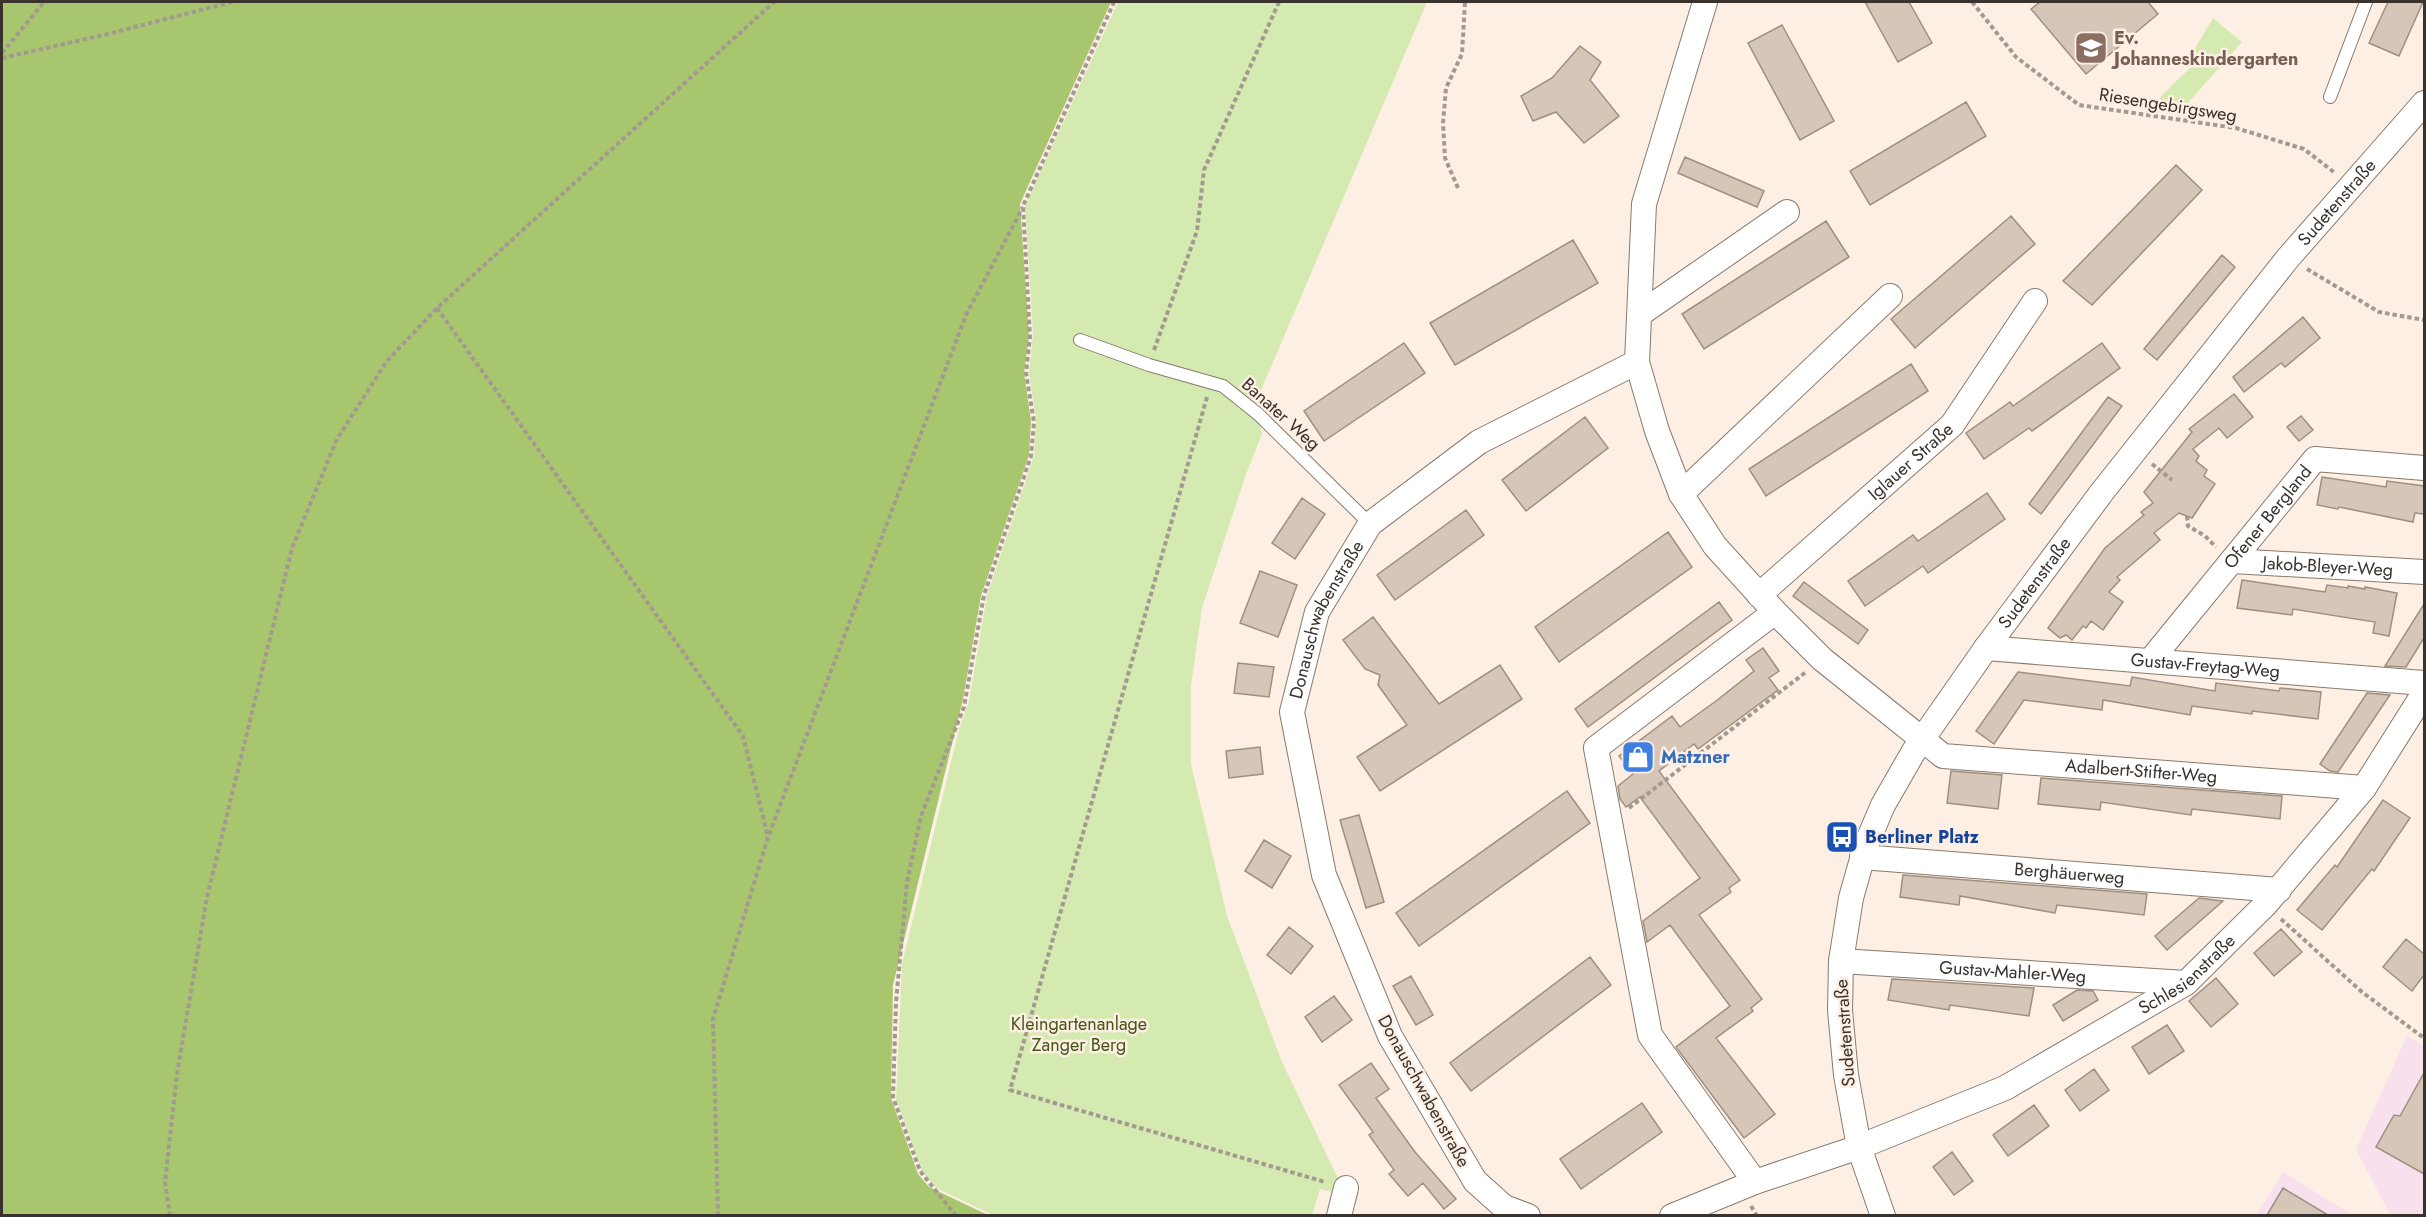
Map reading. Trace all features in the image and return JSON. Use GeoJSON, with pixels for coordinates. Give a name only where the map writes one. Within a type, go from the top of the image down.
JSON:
{"type":"FeatureCollection","features":[{"type":"Feature","properties":{"kind":"street"},"geometry":{"type":"LineString","coordinates":[[1705,2],[1644,204],[1637,362],[1657,431],[1681,494],[1715,546],[1775,612],[1822,659],[1922,740]]}},
{"type":"Feature","properties":{"kind":"street","name":"Sudetenstraße"},"geometry":{"type":"LineString","coordinates":[[1883,1215],[1859,1147],[1846,1075],[1840,1010],[1841,961],[1851,898],[1862,857],[1883,805],[1922,740],[1986,648],[2103,492],[2288,258],[2424,103]]}},
{"type":"Feature","properties":{"kind":"street"},"geometry":{"type":"LineString","coordinates":[[1640,314],[1787,212]]}},
{"type":"Feature","properties":{"kind":"street"},"geometry":{"type":"LineString","coordinates":[[1681,494],[1890,296]]}},
{"type":"Feature","properties":{"kind":"street","name":"Iglauer Straße"},"geometry":{"type":"LineString","coordinates":[[1759,594],[1952,425],[2035,301]]}},
{"type":"Feature","properties":{"kind":"street","name":"Donauschwabenstraße"},"geometry":{"type":"LineString","coordinates":[[1528,1215],[1504,1207],[1475,1181],[1390,1036],[1324,875],[1292,712],[1317,612],[1370,524],[1479,442],[1637,362]]}},
{"type":"Feature","properties":{"kind":"street","name":"Ofener Bergland"},"geometry":{"type":"LineString","coordinates":[[2150,661],[2315,459],[2424,468]]}},
{"type":"Feature","properties":{"kind":"street","name":"Jakob-Bleyer-Weg"},"geometry":{"type":"LineString","coordinates":[[2234,559],[2424,572]]}},
{"type":"Feature","properties":{"kind":"street"},"geometry":{"type":"LineString","coordinates":[[1755,1182],[1650,1035],[1596,748],[1775,612]]}},
{"type":"Feature","properties":{"kind":"street","name":"Gustav-Freytag-Weg"},"geometry":{"type":"LineString","coordinates":[[1986,648],[2424,683]]}},
{"type":"Feature","properties":{"kind":"street","name":"Schlesienstraße"},"geometry":{"type":"LineString","coordinates":[[1859,1147],[2005,1088],[2186,983],[2272,897],[2364,788],[2424,693]]}},
{"type":"Feature","properties":{"kind":"street","name":"Adalbert-Stifter-Weg"},"geometry":{"type":"LineString","coordinates":[[1922,740],[1943,756],[2364,788]]}},
{"type":"Feature","properties":{"kind":"street","name":"Berghäuerweg"},"geometry":{"type":"LineString","coordinates":[[1862,857],[2272,897]]}},
{"type":"Feature","properties":{"kind":"street","name":"Gustav-Mahler-Weg"},"geometry":{"type":"LineString","coordinates":[[1841,961],[2186,983]]}},
{"type":"Feature","properties":{"kind":"street"},"geometry":{"type":"LineString","coordinates":[[1672,1215],[1755,1182],[1859,1147]]}},
{"type":"Feature","properties":{"kind":"street"},"geometry":{"type":"LineString","coordinates":[[1339,1215],[1346,1188]]}},
{"type":"Feature","properties":{"kind":"lane"},"geometry":{"type":"LineString","coordinates":[[2330,97],[2366,2]]}},
{"type":"Feature","properties":{"kind":"lane","name":"Banater Weg"},"geometry":{"type":"LineString","coordinates":[[1080,340],[1149,365],[1223,386],[1258,414],[1370,524]]}},
{"type":"Feature","properties":{"kind":"path"},"geometry":{"type":"LineString","coordinates":[[2,53],[44,2]]}},
{"type":"Feature","properties":{"kind":"path"},"geometry":{"type":"LineString","coordinates":[[2,58],[108,34],[221,2]]}},
{"type":"Feature","properties":{"kind":"path"},"geometry":{"type":"LineString","coordinates":[[215,4],[232,2]]}},
{"type":"Feature","properties":{"kind":"path"},"geometry":{"type":"LineString","coordinates":[[170,1215],[165,1182],[177,1074],[207,897],[292,548],[337,439],[387,361],[436,308],[774,2]]}},
{"type":"Feature","properties":{"kind":"path"},"geometry":{"type":"LineString","coordinates":[[718,1215],[713,1019],[768,837],[966,315],[1023,206],[1114,2]]}},
{"type":"Feature","properties":{"kind":"path"},"geometry":{"type":"LineString","coordinates":[[1149,365],[1197,231],[1204,170],[1279,2]]}},
{"type":"Feature","properties":{"kind":"path"},"geometry":{"type":"LineString","coordinates":[[1458,188],[1445,158],[1443,123],[1446,88],[1462,54],[1465,2]]}},
{"type":"Feature","properties":{"kind":"path","name":"Riesengebirgsweg"},"geometry":{"type":"LineString","coordinates":[[1972,2],[2016,57],[2079,105],[2236,128],[2304,149],[2352,186]]}},
{"type":"Feature","properties":{"kind":"path"},"geometry":{"type":"LineString","coordinates":[[956,1215],[920,1171],[893,1097],[896,1002],[907,882],[921,816],[964,707],[984,596],[1031,456],[1034,422],[1026,374],[1030,337],[1023,206]]}},
{"type":"Feature","properties":{"kind":"path"},"geometry":{"type":"LineString","coordinates":[[2288,258],[2379,312],[2424,320]]}},
{"type":"Feature","properties":{"kind":"path"},"geometry":{"type":"LineString","coordinates":[[436,308],[743,736],[768,837]]}},
{"type":"Feature","properties":{"kind":"path"},"geometry":{"type":"LineString","coordinates":[[1211,382],[1010,1090],[1346,1188]]}},
{"type":"Feature","properties":{"kind":"path"},"geometry":{"type":"LineString","coordinates":[[2187,516],[2188,526],[2234,559]]}},
{"type":"Feature","properties":{"kind":"path"},"geometry":{"type":"LineString","coordinates":[[1610,823],[1822,659]]}},
{"type":"Feature","properties":{"kind":"path"},"geometry":{"type":"LineString","coordinates":[[2272,897],[2362,992],[2424,1038]]}},
{"type":"Feature","properties":{"kind":"shaded area"},"geometry":{"type":"Polygon","coordinates":[[[2407,1036],[2424,1046],[2424,1215],[2390,1215],[2356,1149],[2407,1036]]]}},
{"type":"Feature","properties":{"kind":"shaded area"},"geometry":{"type":"Polygon","coordinates":[[[2283,1172],[2352,1215],[2256,1216],[2283,1172]]]}},
{"type":"Feature","properties":{"kind":"green space"},"geometry":{"type":"Polygon","coordinates":[[[2,2],[1111,2],[1020,204],[1029,336],[1024,373],[1031,421],[1029,455],[981,596],[963,699],[893,985],[891,1098],[918,1174],[929,1187],[988,1215],[2,1215],[2,2]]]}},
{"type":"Feature","properties":{"kind":"green space","name":"Kleingartenanlage Zanger Berg"},"geometry":{"type":"Polygon","coordinates":[[[1118,2],[1427,2],[1256,402],[1262,434],[1246,474],[1202,608],[1191,686],[1191,764],[1227,916],[1282,1062],[1346,1195],[1320,1189],[1312,1215],[993,1215],[936,1188],[922,1171],[896,1099],[902,964],[959,729],[969,701],[987,595],[1034,456],[1036,419],[1029,373],[1033,334],[1025,206],[1118,2]]]}},
{"type":"Feature","properties":{"kind":"green space"},"geometry":{"type":"Polygon","coordinates":[[[2213,18],[2242,42],[2178,114],[2156,104],[2191,67],[2194,50],[2213,18]]]}},
{"type":"Feature","properties":{"kind":"building"},"geometry":{"type":"Polygon","coordinates":[[[1865,2],[1909,2],[1932,43],[1898,62],[1865,2]]]}},
{"type":"Feature","properties":{"kind":"building","name":"Ev. Johanneskindergarten"},"geometry":{"type":"Polygon","coordinates":[[[2040,2],[2148,2],[2158,14],[2086,74],[2031,9],[2040,2]]]}},
{"type":"Feature","properties":{"kind":"building"},"geometry":{"type":"Polygon","coordinates":[[[2388,2],[2423,2],[2399,56],[2369,43],[2388,2]]]}},
{"type":"Feature","properties":{"kind":"building"},"geometry":{"type":"Polygon","coordinates":[[[1782,25],[1834,121],[1800,140],[1748,43],[1782,25]]]}},
{"type":"Feature","properties":{"kind":"building"},"geometry":{"type":"Polygon","coordinates":[[[1580,46],[1601,62],[1590,80],[1619,116],[1584,143],[1556,112],[1533,121],[1521,96],[1552,78],[1580,46]]]}},
{"type":"Feature","properties":{"kind":"building"},"geometry":{"type":"Polygon","coordinates":[[[1966,102],[1986,136],[1870,205],[1850,171],[1966,102]]]}},
{"type":"Feature","properties":{"kind":"building"},"geometry":{"type":"Polygon","coordinates":[[[1685,157],[1764,191],[1757,207],[1678,173],[1685,157]]]}},
{"type":"Feature","properties":{"kind":"building"},"geometry":{"type":"Polygon","coordinates":[[[2176,165],[2202,190],[2092,305],[2063,281],[2176,165]]]}},
{"type":"Feature","properties":{"kind":"building"},"geometry":{"type":"Polygon","coordinates":[[[2011,216],[2035,244],[1915,348],[1891,319],[2011,216]]]}},
{"type":"Feature","properties":{"kind":"building"},"geometry":{"type":"Polygon","coordinates":[[[1826,221],[1849,257],[1704,349],[1682,314],[1826,221]]]}},
{"type":"Feature","properties":{"kind":"building"},"geometry":{"type":"Polygon","coordinates":[[[1573,240],[1598,283],[1455,365],[1430,323],[1573,240]]]}},
{"type":"Feature","properties":{"kind":"building"},"geometry":{"type":"Polygon","coordinates":[[[2222,255],[2235,267],[2157,360],[2144,349],[2222,255]]]}},
{"type":"Feature","properties":{"kind":"building"},"geometry":{"type":"Polygon","coordinates":[[[2303,317],[2320,338],[2285,367],[2281,363],[2244,392],[2233,377],[2303,317]]]}},
{"type":"Feature","properties":{"kind":"building"},"geometry":{"type":"Polygon","coordinates":[[[1404,343],[1425,373],[1324,441],[1304,411],[1404,343]]]}},
{"type":"Feature","properties":{"kind":"building"},"geometry":{"type":"Polygon","coordinates":[[[2102,343],[2120,368],[2032,431],[2029,428],[1984,459],[1966,433],[2010,402],[2013,406],[2102,343]]]}},
{"type":"Feature","properties":{"kind":"building"},"geometry":{"type":"Polygon","coordinates":[[[1911,364],[1928,391],[1766,496],[1749,469],[1911,364]]]}},
{"type":"Feature","properties":{"kind":"building"},"geometry":{"type":"Polygon","coordinates":[[[2234,394],[2253,417],[2227,438],[2219,428],[2193,449],[2199,456],[2196,461],[2207,470],[2204,476],[2215,484],[2192,518],[2179,513],[2154,533],[2160,540],[2117,577],[2120,580],[2109,592],[2123,602],[2103,630],[2091,621],[2086,628],[2083,626],[2072,640],[2066,635],[2060,638],[2048,628],[2105,548],[2144,515],[2141,512],[2153,503],[2144,492],[2192,432],[2189,429],[2234,394]]]}},
{"type":"Feature","properties":{"kind":"building"},"geometry":{"type":"Polygon","coordinates":[[[2108,397],[2122,406],[2041,514],[2029,504],[2108,397]]]}},
{"type":"Feature","properties":{"kind":"building"},"geometry":{"type":"Polygon","coordinates":[[[2301,416],[2313,430],[2299,441],[2287,427],[2301,416]]]}},
{"type":"Feature","properties":{"kind":"building"},"geometry":{"type":"Polygon","coordinates":[[[1585,417],[1608,448],[1526,511],[1502,480],[1585,417]]]}},
{"type":"Feature","properties":{"kind":"building"},"geometry":{"type":"Polygon","coordinates":[[[2322,477],[2386,487],[2387,481],[2424,486],[2424,514],[2415,513],[2413,522],[2339,507],[2338,509],[2317,505],[2322,477]]]}},
{"type":"Feature","properties":{"kind":"building"},"geometry":{"type":"Polygon","coordinates":[[[1987,493],[2005,519],[1928,573],[1923,566],[1865,606],[1848,581],[1913,535],[1918,541],[1987,493]]]}},
{"type":"Feature","properties":{"kind":"building"},"geometry":{"type":"Polygon","coordinates":[[[1302,498],[1325,514],[1295,559],[1272,543],[1302,498]]]}},
{"type":"Feature","properties":{"kind":"building"},"geometry":{"type":"Polygon","coordinates":[[[1466,510],[1484,535],[1395,600],[1377,575],[1466,510]]]}},
{"type":"Feature","properties":{"kind":"building"},"geometry":{"type":"Polygon","coordinates":[[[1668,532],[1692,567],[1559,662],[1535,627],[1668,532]]]}},
{"type":"Feature","properties":{"kind":"building"},"geometry":{"type":"Polygon","coordinates":[[[1260,571],[1297,585],[1278,637],[1240,623],[1260,571]]]}},
{"type":"Feature","properties":{"kind":"building"},"geometry":{"type":"Polygon","coordinates":[[[2242,580],[2325,592],[2327,585],[2365,589],[2365,587],[2397,593],[2389,636],[2373,633],[2375,622],[2293,609],[2292,615],[2237,608],[2242,580]]]}},
{"type":"Feature","properties":{"kind":"building"},"geometry":{"type":"Polygon","coordinates":[[[1804,582],[1868,630],[1858,644],[1793,596],[1804,582]]]}},
{"type":"Feature","properties":{"kind":"building"},"geometry":{"type":"Polygon","coordinates":[[[1719,602],[1732,620],[1588,727],[1575,709],[1719,602]]]}},
{"type":"Feature","properties":{"kind":"building"},"geometry":{"type":"Polygon","coordinates":[[[2424,604],[2424,638],[2406,667],[2385,666],[2424,604]]]}},
{"type":"Feature","properties":{"kind":"building"},"geometry":{"type":"Polygon","coordinates":[[[1373,617],[1439,704],[1500,665],[1522,699],[1380,791],[1357,757],[1407,725],[1378,685],[1380,675],[1365,669],[1343,640],[1373,617]]]}},
{"type":"Feature","properties":{"kind":"building"},"geometry":{"type":"Polygon","coordinates":[[[1763,648],[1779,671],[1769,678],[1778,690],[1698,749],[1694,744],[1659,771],[1740,880],[1729,888],[1731,892],[1699,915],[1762,999],[1751,1008],[1753,1011],[1716,1038],[1775,1114],[1744,1138],[1676,1047],[1730,1006],[1670,925],[1647,942],[1643,921],[1700,878],[1640,797],[1626,807],[1620,799],[1618,786],[1633,774],[1619,756],[1672,716],[1680,727],[1716,701],[1754,671],[1746,660],[1763,648]]]}},
{"type":"Feature","properties":{"kind":"building"},"geometry":{"type":"Polygon","coordinates":[[[1238,663],[1274,667],[1269,697],[1234,693],[1238,663]]]}},
{"type":"Feature","properties":{"kind":"building"},"geometry":{"type":"Polygon","coordinates":[[[2018,672],[2130,686],[2132,677],[2215,691],[2216,683],[2279,691],[2280,688],[2321,692],[2318,719],[2192,706],[2190,715],[2103,700],[2102,710],[2024,700],[1994,744],[1976,731],[2018,672]]]}},
{"type":"Feature","properties":{"kind":"building"},"geometry":{"type":"Polygon","coordinates":[[[2367,693],[2390,695],[2338,772],[2330,771],[2320,764],[2367,693]]]}},
{"type":"Feature","properties":{"kind":"building"},"geometry":{"type":"Polygon","coordinates":[[[1260,747],[1263,774],[1229,778],[1226,751],[1260,747]]]}},
{"type":"Feature","properties":{"kind":"building"},"geometry":{"type":"Polygon","coordinates":[[[1951,771],[2002,775],[1998,809],[1947,803],[1951,771]]]}},
{"type":"Feature","properties":{"kind":"building"},"geometry":{"type":"Polygon","coordinates":[[[2041,778],[2282,796],[2280,819],[2192,809],[2191,815],[2101,802],[2100,810],[2038,804],[2041,778]]]}},
{"type":"Feature","properties":{"kind":"building"},"geometry":{"type":"Polygon","coordinates":[[[1567,791],[1590,823],[1419,946],[1396,913],[1567,791]]]}},
{"type":"Feature","properties":{"kind":"building"},"geometry":{"type":"Polygon","coordinates":[[[2383,800],[2410,818],[2374,871],[2372,869],[2322,930],[2297,910],[2335,865],[2337,867],[2383,800]]]}},
{"type":"Feature","properties":{"kind":"building"},"geometry":{"type":"Polygon","coordinates":[[[1359,815],[1384,902],[1366,908],[1340,820],[1359,815]]]}},
{"type":"Feature","properties":{"kind":"building"},"geometry":{"type":"Polygon","coordinates":[[[1264,840],[1291,856],[1272,888],[1245,871],[1264,840]]]}},
{"type":"Feature","properties":{"kind":"building"},"geometry":{"type":"Polygon","coordinates":[[[1903,875],[2147,894],[2144,915],[2057,905],[2055,913],[1960,896],[1959,905],[1900,897],[1903,875]]]}},
{"type":"Feature","properties":{"kind":"building"},"geometry":{"type":"Polygon","coordinates":[[[2199,898],[2223,901],[2167,950],[2155,936],[2199,898]]]}},
{"type":"Feature","properties":{"kind":"building"},"geometry":{"type":"Polygon","coordinates":[[[1289,927],[1313,946],[1291,974],[1267,955],[1289,927]]]}},
{"type":"Feature","properties":{"kind":"building"},"geometry":{"type":"Polygon","coordinates":[[[2281,929],[2302,952],[2274,976],[2254,953],[2281,929]]]}},
{"type":"Feature","properties":{"kind":"building"},"geometry":{"type":"Polygon","coordinates":[[[2406,939],[2424,954],[2424,975],[2412,991],[2383,967],[2406,939]]]}},
{"type":"Feature","properties":{"kind":"building"},"geometry":{"type":"Polygon","coordinates":[[[1590,957],[1611,985],[1471,1091],[1450,1063],[1590,957]]]}},
{"type":"Feature","properties":{"kind":"building"},"geometry":{"type":"Polygon","coordinates":[[[1411,976],[1433,1015],[1416,1025],[1393,986],[1411,976]]]}},
{"type":"Feature","properties":{"kind":"building"},"geometry":{"type":"Polygon","coordinates":[[[2216,978],[2238,1004],[2211,1027],[2189,1001],[2216,978]]]}},
{"type":"Feature","properties":{"kind":"building"},"geometry":{"type":"Polygon","coordinates":[[[1892,979],[2034,988],[2029,1016],[1950,1005],[1949,1010],[1888,1000],[1892,979]]]}},
{"type":"Feature","properties":{"kind":"building"},"geometry":{"type":"Polygon","coordinates":[[[2077,990],[2093,991],[2098,1000],[2063,1021],[2053,1005],[2077,990]]]}},
{"type":"Feature","properties":{"kind":"building"},"geometry":{"type":"Polygon","coordinates":[[[1334,996],[1352,1020],[1322,1042],[1305,1017],[1334,996]]]}},
{"type":"Feature","properties":{"kind":"building"},"geometry":{"type":"Polygon","coordinates":[[[2167,1025],[2184,1051],[2149,1074],[2132,1047],[2167,1025]]]}},
{"type":"Feature","properties":{"kind":"building"},"geometry":{"type":"Polygon","coordinates":[[[1371,1063],[1389,1089],[1376,1098],[1415,1152],[1456,1199],[1444,1209],[1423,1183],[1408,1196],[1389,1174],[1394,1170],[1369,1135],[1373,1132],[1339,1085],[1371,1063]]]}},
{"type":"Feature","properties":{"kind":"building"},"geometry":{"type":"Polygon","coordinates":[[[2094,1069],[2109,1090],[2080,1111],[2065,1090],[2094,1069]]]}},
{"type":"Feature","properties":{"kind":"building"},"geometry":{"type":"Polygon","coordinates":[[[2424,1073],[2424,1174],[2376,1147],[2394,1115],[2400,1116],[2424,1073]]]}},
{"type":"Feature","properties":{"kind":"building"},"geometry":{"type":"Polygon","coordinates":[[[1642,1103],[1662,1132],[1581,1189],[1560,1159],[1642,1103]]]}},
{"type":"Feature","properties":{"kind":"building"},"geometry":{"type":"Polygon","coordinates":[[[2034,1105],[2049,1126],[2008,1156],[1993,1135],[2034,1105]]]}},
{"type":"Feature","properties":{"kind":"building"},"geometry":{"type":"Polygon","coordinates":[[[1952,1152],[1973,1181],[1954,1195],[1933,1167],[1952,1152]]]}},
{"type":"Feature","properties":{"kind":"building"},"geometry":{"type":"Polygon","coordinates":[[[2283,1188],[2328,1215],[2267,1215],[2283,1188]]]}},
{"type":"Feature","properties":{"kind":"place","name":"Ev. Johanneskindergarten"},"geometry":{"type":"Point","coordinates":[2091,48]}},
{"type":"Feature","properties":{"kind":"place","name":"Matzner"},"geometry":{"type":"Point","coordinates":[1638,757]}},
{"type":"Feature","properties":{"kind":"place","name":"Berliner Platz"},"geometry":{"type":"Point","coordinates":[1842,837]}}]}
